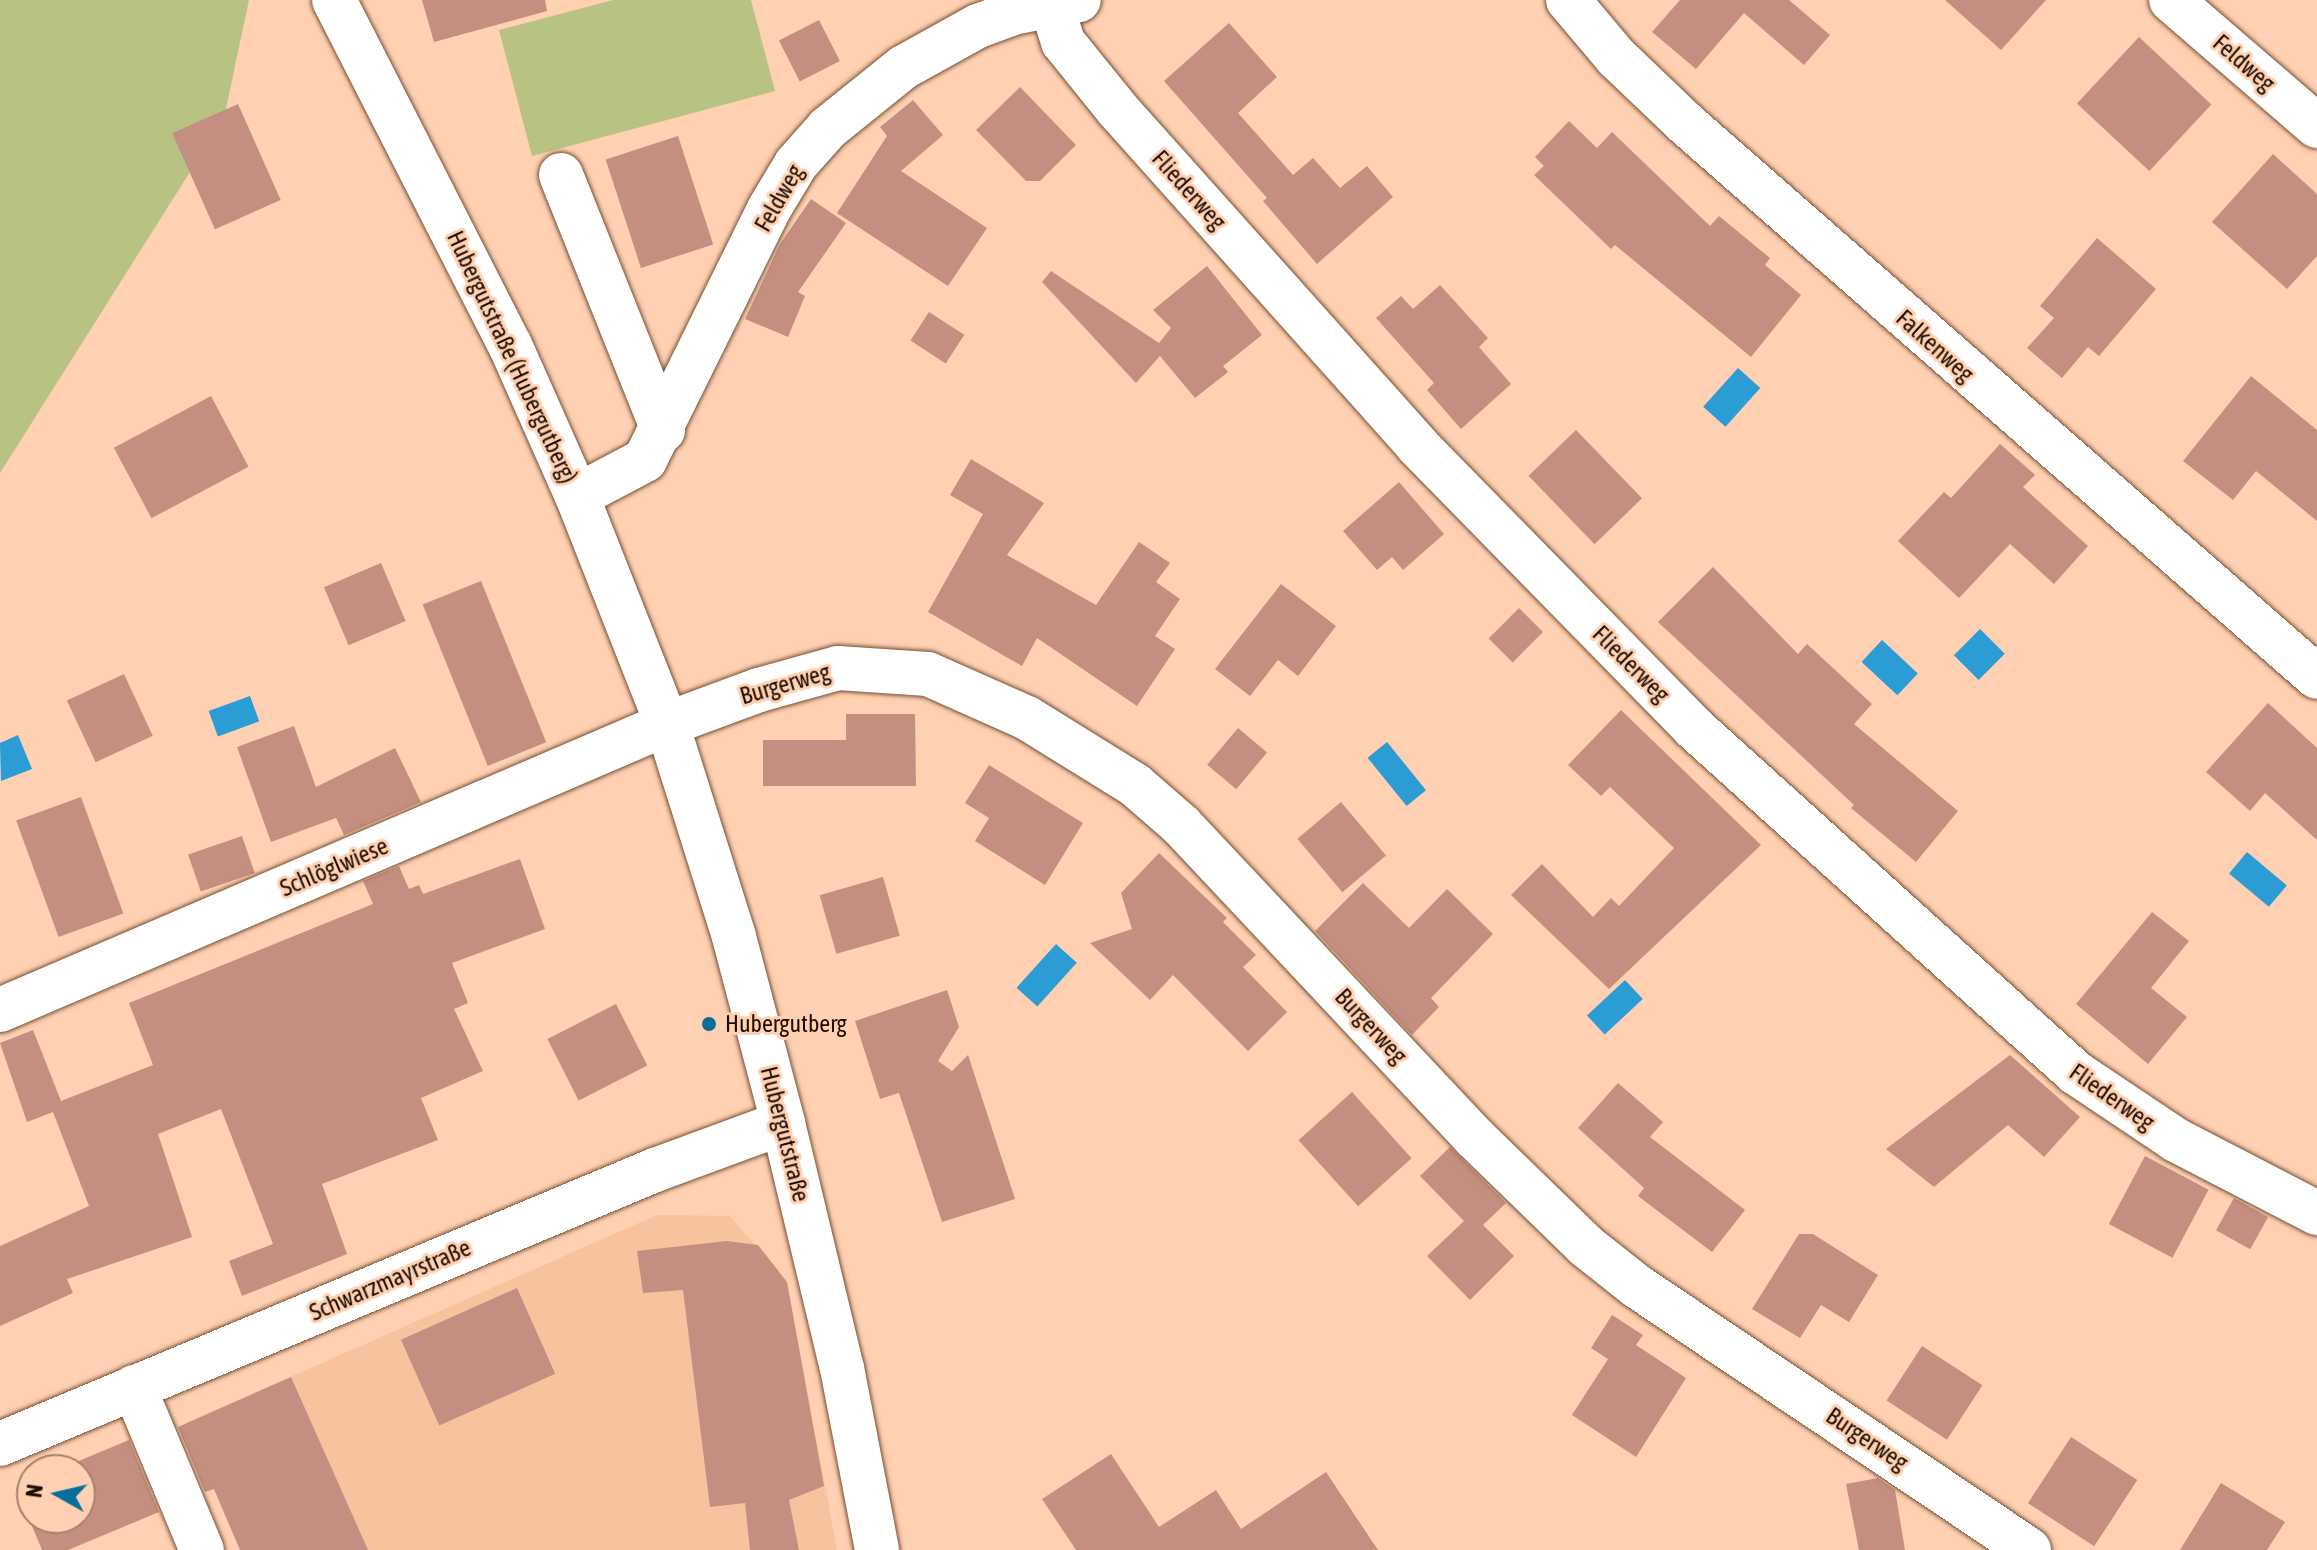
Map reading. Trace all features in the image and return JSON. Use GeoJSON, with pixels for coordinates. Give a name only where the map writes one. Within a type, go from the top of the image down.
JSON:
{"type":"FeatureCollection","features":[{"type":"Feature","properties":{"kind":"street","name":"Hubergutstraße (Hubergutberg)"},"geometry":{"type":"LineString","coordinates":[[334,0],[458,240],[577,496],[667,724]]}},
{"type":"Feature","properties":{"kind":"street","name":"Falkenweg"},"geometry":{"type":"LineString","coordinates":[[1568,0],[1616,57],[1685,123],[2317,677]]}},
{"type":"Feature","properties":{"kind":"street","name":"Feldweg"},"geometry":{"type":"LineString","coordinates":[[2171,0],[2317,126]]}},
{"type":"Feature","properties":{"kind":"street","name":"Feldweg"},"geometry":{"type":"LineString","coordinates":[[577,496],[634,470],[663,430],[769,209],[796,164],[828,128],[863,96],[928,53],[978,26],[1065,2]]}},
{"type":"Feature","properties":{"kind":"street","name":"Fliederweg"},"geometry":{"type":"LineString","coordinates":[[1065,2],[1063,42],[1077,62],[1417,445],[1694,728],[2076,1073],[2176,1140],[2317,1213]]}},
{"type":"Feature","properties":{"kind":"street"},"geometry":{"type":"LineString","coordinates":[[561,175],[663,430]]}},
{"type":"Feature","properties":{"kind":"street","name":"Burgerweg"},"geometry":{"type":"LineString","coordinates":[[667,724],[802,675],[838,668],[888,668],[970,689],[1086,751],[1181,825],[1475,1138],[1586,1246],[1638,1287],[2029,1550]]}},
{"type":"Feature","properties":{"kind":"street","name":"Schlöglwiese"},"geometry":{"type":"LineString","coordinates":[[0,1010],[667,724]]}},
{"type":"Feature","properties":{"kind":"street","name":"Hubergutstraße"},"geometry":{"type":"LineString","coordinates":[[667,724],[734,937],[783,1123],[842,1368],[877,1550]]}},
{"type":"Feature","properties":{"kind":"street","name":"Schwarzmayrstraße"},"geometry":{"type":"LineString","coordinates":[[0,1444],[655,1170],[783,1123]]}},
{"type":"Feature","properties":{"kind":"street"},"geometry":{"type":"LineString","coordinates":[[134,1387],[202,1550]]}},
{"type":"Feature","properties":{"kind":"shaded area"},"geometry":{"type":"Polygon","coordinates":[[[657,1215],[730,1216],[787,1282],[837,1550],[240,1550],[186,1423],[657,1215]]]}},
{"type":"Feature","properties":{"kind":"green space"},"geometry":{"type":"Polygon","coordinates":[[[0,0],[249,0],[224,118],[0,473],[0,0]]]}},
{"type":"Feature","properties":{"kind":"green space"},"geometry":{"type":"Polygon","coordinates":[[[613,0],[751,0],[775,91],[532,156],[499,30],[613,0]]]}},
{"type":"Feature","properties":{"kind":"water"},"geometry":{"type":"Polygon","coordinates":[[[1738,368],[1760,388],[1725,427],[1703,407],[1738,368]]]}},
{"type":"Feature","properties":{"kind":"water"},"geometry":{"type":"Polygon","coordinates":[[[1980,629],[2005,654],[1979,680],[1954,655],[1980,629]]]}},
{"type":"Feature","properties":{"kind":"water"},"geometry":{"type":"Polygon","coordinates":[[[1882,640],[1918,673],[1897,695],[1862,662],[1882,640]]]}},
{"type":"Feature","properties":{"kind":"water"},"geometry":{"type":"Polygon","coordinates":[[[250,696],[259,721],[218,736],[209,711],[250,696]]]}},
{"type":"Feature","properties":{"kind":"water"},"geometry":{"type":"Polygon","coordinates":[[[18,735],[32,769],[1,781],[0,743],[18,735]]]}},
{"type":"Feature","properties":{"kind":"water"},"geometry":{"type":"Polygon","coordinates":[[[1387,742],[1426,790],[1407,806],[1368,758],[1387,742]]]}},
{"type":"Feature","properties":{"kind":"water"},"geometry":{"type":"Polygon","coordinates":[[[2247,852],[2287,885],[2269,907],[2229,873],[2247,852]]]}},
{"type":"Feature","properties":{"kind":"water"},"geometry":{"type":"Polygon","coordinates":[[[1056,944],[1077,963],[1037,1007],[1017,988],[1056,944]]]}},
{"type":"Feature","properties":{"kind":"water"},"geometry":{"type":"Polygon","coordinates":[[[1625,980],[1643,999],[1605,1034],[1587,1015],[1625,980]]]}},
{"type":"Feature","properties":{"kind":"building"},"geometry":{"type":"Polygon","coordinates":[[[422,0],[545,0],[547,11],[434,42],[422,0]]]}},
{"type":"Feature","properties":{"kind":"building"},"geometry":{"type":"Polygon","coordinates":[[[1680,0],[1789,0],[1830,35],[1804,65],[1744,13],[1696,69],[1652,32],[1680,0]]]}},
{"type":"Feature","properties":{"kind":"building"},"geometry":{"type":"Polygon","coordinates":[[[1945,0],[2046,0],[2001,50],[1945,0]]]}},
{"type":"Feature","properties":{"kind":"building"},"geometry":{"type":"Polygon","coordinates":[[[819,20],[840,61],[800,81],[779,40],[819,20]]]}},
{"type":"Feature","properties":{"kind":"building"},"geometry":{"type":"Polygon","coordinates":[[[1229,23],[1277,77],[1238,113],[1293,175],[1313,158],[1340,188],[1367,166],[1393,197],[1317,264],[1263,201],[1267,198],[1164,81],[1229,23]]]}},
{"type":"Feature","properties":{"kind":"building"},"geometry":{"type":"Polygon","coordinates":[[[2139,37],[2211,105],[2149,171],[2077,104],[2139,37]]]}},
{"type":"Feature","properties":{"kind":"building"},"geometry":{"type":"Polygon","coordinates":[[[1020,87],[1076,145],[1040,181],[1026,181],[976,130],[1020,87]]]}},
{"type":"Feature","properties":{"kind":"building"},"geometry":{"type":"Polygon","coordinates":[[[913,100],[943,135],[901,171],[987,228],[948,286],[837,213],[887,136],[880,127],[913,100]]]}},
{"type":"Feature","properties":{"kind":"building"},"geometry":{"type":"Polygon","coordinates":[[[238,104],[281,200],[215,229],[172,133],[238,104]]]}},
{"type":"Feature","properties":{"kind":"building"},"geometry":{"type":"Polygon","coordinates":[[[1569,121],[1597,148],[1612,132],[1710,226],[1719,216],[1770,258],[1765,265],[1801,295],[1751,357],[1615,245],[1611,249],[1534,175],[1544,166],[1535,157],[1569,121]]]}},
{"type":"Feature","properties":{"kind":"building"},"geometry":{"type":"Polygon","coordinates":[[[678,136],[713,244],[641,268],[606,159],[678,136]]]}},
{"type":"Feature","properties":{"kind":"building"},"geometry":{"type":"Polygon","coordinates":[[[2273,154],[2317,194],[2317,256],[2287,289],[2212,222],[2273,154]]]}},
{"type":"Feature","properties":{"kind":"building"},"geometry":{"type":"Polygon","coordinates":[[[811,199],[846,223],[798,292],[805,296],[788,337],[745,319],[780,244],[811,199]]]}},
{"type":"Feature","properties":{"kind":"building"},"geometry":{"type":"Polygon","coordinates":[[[2097,238],[2156,289],[2099,356],[2088,347],[2062,378],[2027,348],[2054,318],[2040,306],[2097,238]]]}},
{"type":"Feature","properties":{"kind":"building"},"geometry":{"type":"Polygon","coordinates":[[[1207,266],[1262,335],[1223,366],[1228,372],[1195,398],[1160,356],[1136,383],[1042,282],[1051,271],[1159,343],[1171,328],[1153,310],[1207,266]]]}},
{"type":"Feature","properties":{"kind":"building"},"geometry":{"type":"Polygon","coordinates":[[[1440,285],[1488,338],[1479,347],[1511,384],[1461,429],[1427,390],[1434,383],[1376,318],[1401,296],[1413,309],[1440,285]]]}},
{"type":"Feature","properties":{"kind":"building"},"geometry":{"type":"Polygon","coordinates":[[[929,312],[964,335],[946,363],[910,341],[929,312]]]}},
{"type":"Feature","properties":{"kind":"building"},"geometry":{"type":"Polygon","coordinates":[[[2251,376],[2317,430],[2317,521],[2256,471],[2233,500],[2183,461],[2251,376]]]}},
{"type":"Feature","properties":{"kind":"building"},"geometry":{"type":"Polygon","coordinates":[[[211,396],[249,467],[151,518],[114,448],[211,396]]]}},
{"type":"Feature","properties":{"kind":"building"},"geometry":{"type":"Polygon","coordinates":[[[1576,430],[1642,498],[1595,544],[1529,476],[1576,430]]]}},
{"type":"Feature","properties":{"kind":"building"},"geometry":{"type":"Polygon","coordinates":[[[2000,444],[2035,475],[2023,487],[2088,546],[2054,584],[2010,544],[1959,598],[1898,541],[1944,492],[1951,498],[2000,444]]]}},
{"type":"Feature","properties":{"kind":"building"},"geometry":{"type":"Polygon","coordinates":[[[971,459],[1044,503],[1007,555],[1096,605],[1139,542],[1170,563],[1156,582],[1180,599],[1155,636],[1175,649],[1137,706],[1037,638],[1022,666],[928,612],[983,514],[950,495],[971,459]]]}},
{"type":"Feature","properties":{"kind":"building"},"geometry":{"type":"Polygon","coordinates":[[[1399,482],[1444,534],[1403,570],[1392,557],[1377,570],[1343,531],[1399,482]]]}},
{"type":"Feature","properties":{"kind":"building"},"geometry":{"type":"Polygon","coordinates":[[[381,563],[406,621],[349,645],[324,587],[381,563]]]}},
{"type":"Feature","properties":{"kind":"building"},"geometry":{"type":"Polygon","coordinates":[[[1713,567],[1798,654],[1807,644],[1872,704],[1854,724],[1958,811],[1916,862],[1851,808],[1854,805],[1658,622],[1713,567]]]}},
{"type":"Feature","properties":{"kind":"building"},"geometry":{"type":"Polygon","coordinates":[[[481,581],[546,742],[488,766],[423,605],[481,581]]]}},
{"type":"Feature","properties":{"kind":"building"},"geometry":{"type":"Polygon","coordinates":[[[1281,584],[1336,626],[1298,676],[1278,660],[1250,696],[1215,669],[1281,584]]]}},
{"type":"Feature","properties":{"kind":"building"},"geometry":{"type":"Polygon","coordinates":[[[1519,608],[1543,632],[1513,662],[1489,638],[1519,608]]]}},
{"type":"Feature","properties":{"kind":"building"},"geometry":{"type":"Polygon","coordinates":[[[124,674],[153,736],[96,762],[67,701],[124,674]]]}},
{"type":"Feature","properties":{"kind":"building"},"geometry":{"type":"Polygon","coordinates":[[[2268,703],[2317,748],[2317,840],[2265,793],[2250,811],[2206,772],[2268,703]]]}},
{"type":"Feature","properties":{"kind":"building"},"geometry":{"type":"Polygon","coordinates":[[[1621,710],[1761,845],[1609,989],[1511,895],[1542,864],[1593,917],[1611,898],[1619,906],[1674,848],[1610,787],[1601,796],[1568,765],[1621,710]]]}},
{"type":"Feature","properties":{"kind":"building"},"geometry":{"type":"Polygon","coordinates":[[[846,714],[915,714],[916,786],[763,786],[763,740],[846,740],[846,714]]]}},
{"type":"Feature","properties":{"kind":"building"},"geometry":{"type":"Polygon","coordinates":[[[294,726],[316,787],[395,748],[421,802],[344,835],[336,818],[271,842],[237,747],[294,726]]]}},
{"type":"Feature","properties":{"kind":"building"},"geometry":{"type":"Polygon","coordinates":[[[1238,728],[1267,752],[1236,789],[1207,765],[1238,728]]]}},
{"type":"Feature","properties":{"kind":"building"},"geometry":{"type":"Polygon","coordinates":[[[989,765],[1083,823],[1045,885],[975,841],[989,818],[965,803],[989,765]]]}},
{"type":"Feature","properties":{"kind":"building"},"geometry":{"type":"Polygon","coordinates":[[[81,797],[123,914],[59,937],[16,821],[81,797]]]}},
{"type":"Feature","properties":{"kind":"building"},"geometry":{"type":"Polygon","coordinates":[[[1341,802],[1386,856],[1342,892],[1297,839],[1341,802]]]}},
{"type":"Feature","properties":{"kind":"building"},"geometry":{"type":"Polygon","coordinates":[[[242,836],[255,873],[201,891],[188,855],[242,836]]]}},
{"type":"Feature","properties":{"kind":"building"},"geometry":{"type":"Polygon","coordinates":[[[1159,853],[1227,918],[1223,922],[1256,955],[1243,967],[1287,1012],[1248,1051],[1173,975],[1150,1000],[1090,943],[1132,929],[1121,893],[1159,853]]]}},
{"type":"Feature","properties":{"kind":"building"},"geometry":{"type":"Polygon","coordinates":[[[520,859],[545,929],[452,963],[468,1003],[454,1009],[483,1071],[421,1098],[438,1140],[322,1184],[347,1254],[242,1296],[229,1261],[273,1244],[221,1109],[158,1134],[192,1237],[67,1279],[73,1293],[0,1326],[0,1246],[89,1206],[53,1112],[27,1122],[0,1043],[33,1030],[61,1101],[153,1065],[129,1003],[373,904],[363,881],[399,866],[409,889],[419,885],[423,894],[520,859]]]}},
{"type":"Feature","properties":{"kind":"building"},"geometry":{"type":"Polygon","coordinates":[[[883,877],[900,936],[836,954],[820,895],[883,877]]]}},
{"type":"Feature","properties":{"kind":"building"},"geometry":{"type":"Polygon","coordinates":[[[1363,883],[1409,928],[1447,889],[1493,934],[1431,998],[1439,1007],[1412,1035],[1315,931],[1363,883]]]}},
{"type":"Feature","properties":{"kind":"building"},"geometry":{"type":"Polygon","coordinates":[[[2152,912],[2189,941],[2151,988],[2187,1017],[2148,1064],[2076,1004],[2152,912]]]}},
{"type":"Feature","properties":{"kind":"building"},"geometry":{"type":"Polygon","coordinates":[[[947,990],[959,1027],[938,1061],[952,1071],[968,1055],[1015,1199],[942,1222],[899,1093],[880,1099],[855,1021],[947,990]]]}},
{"type":"Feature","properties":{"kind":"building"},"geometry":{"type":"Polygon","coordinates":[[[616,1004],[647,1065],[579,1100],[547,1039],[616,1004]]]}},
{"type":"Feature","properties":{"kind":"building"},"geometry":{"type":"Polygon","coordinates":[[[2010,1055],[2080,1117],[2044,1157],[2008,1125],[1934,1187],[1886,1149],[2010,1055]]]}},
{"type":"Feature","properties":{"kind":"building"},"geometry":{"type":"Polygon","coordinates":[[[1618,1083],[1663,1122],[1650,1137],[1745,1210],[1712,1252],[1638,1196],[1644,1188],[1578,1128],[1618,1083]]]}},
{"type":"Feature","properties":{"kind":"building"},"geometry":{"type":"Polygon","coordinates":[[[1352,1092],[1412,1158],[1358,1206],[1298,1140],[1352,1092]]]}},
{"type":"Feature","properties":{"kind":"building"},"geometry":{"type":"Polygon","coordinates":[[[1450,1147],[1506,1203],[1483,1225],[1514,1256],[1470,1300],[1427,1256],[1464,1221],[1420,1176],[1450,1147]]]}},
{"type":"Feature","properties":{"kind":"building"},"geometry":{"type":"Polygon","coordinates":[[[2145,1156],[2209,1190],[2172,1258],[2109,1224],[2145,1156]]]}},
{"type":"Feature","properties":{"kind":"building"},"geometry":{"type":"Polygon","coordinates":[[[2234,1198],[2268,1217],[2250,1249],[2216,1230],[2234,1198]]]}},
{"type":"Feature","properties":{"kind":"building"},"geometry":{"type":"Polygon","coordinates":[[[1799,1234],[1813,1234],[1878,1275],[1849,1322],[1821,1305],[1800,1338],[1752,1309],[1799,1234]]]}},
{"type":"Feature","properties":{"kind":"building"},"geometry":{"type":"Polygon","coordinates":[[[727,1241],[758,1245],[787,1282],[824,1486],[789,1500],[799,1550],[750,1550],[745,1503],[710,1507],[683,1290],[643,1293],[637,1251],[727,1241]]]}},
{"type":"Feature","properties":{"kind":"building"},"geometry":{"type":"Polygon","coordinates":[[[517,1288],[555,1374],[439,1426],[401,1340],[517,1288]]]}},
{"type":"Feature","properties":{"kind":"building"},"geometry":{"type":"Polygon","coordinates":[[[1612,1315],[1643,1335],[1636,1345],[1686,1378],[1636,1457],[1572,1415],[1608,1359],[1591,1348],[1612,1315]]]}},
{"type":"Feature","properties":{"kind":"building"},"geometry":{"type":"Polygon","coordinates":[[[1922,1346],[1982,1385],[1947,1440],[1887,1401],[1922,1346]]]}},
{"type":"Feature","properties":{"kind":"building"},"geometry":{"type":"Polygon","coordinates":[[[291,1377],[368,1550],[240,1550],[214,1489],[205,1492],[178,1427],[291,1377]]]}},
{"type":"Feature","properties":{"kind":"building"},"geometry":{"type":"Polygon","coordinates":[[[2071,1437],[2137,1480],[2094,1546],[2028,1503],[2071,1437]]]}},
{"type":"Feature","properties":{"kind":"building"},"geometry":{"type":"Polygon","coordinates":[[[129,1440],[159,1512],[68,1550],[42,1550],[35,1534],[96,1534],[95,1454],[129,1440]]]}},
{"type":"Feature","properties":{"kind":"building"},"geometry":{"type":"Polygon","coordinates":[[[1111,1454],[1159,1527],[1216,1490],[1241,1529],[1326,1472],[1378,1550],[1076,1550],[1042,1499],[1111,1454]]]}},
{"type":"Feature","properties":{"kind":"building"},"geometry":{"type":"Polygon","coordinates":[[[1878,1478],[1895,1490],[1905,1550],[1859,1550],[1846,1484],[1878,1478]]]}},
{"type":"Feature","properties":{"kind":"building"},"geometry":{"type":"Polygon","coordinates":[[[2221,1483],[2285,1522],[2267,1550],[2180,1550],[2221,1483]]]}},
{"type":"Feature","properties":{"kind":"place","name":"Hubergutberg"},"geometry":{"type":"Point","coordinates":[709,1024]}}]}
